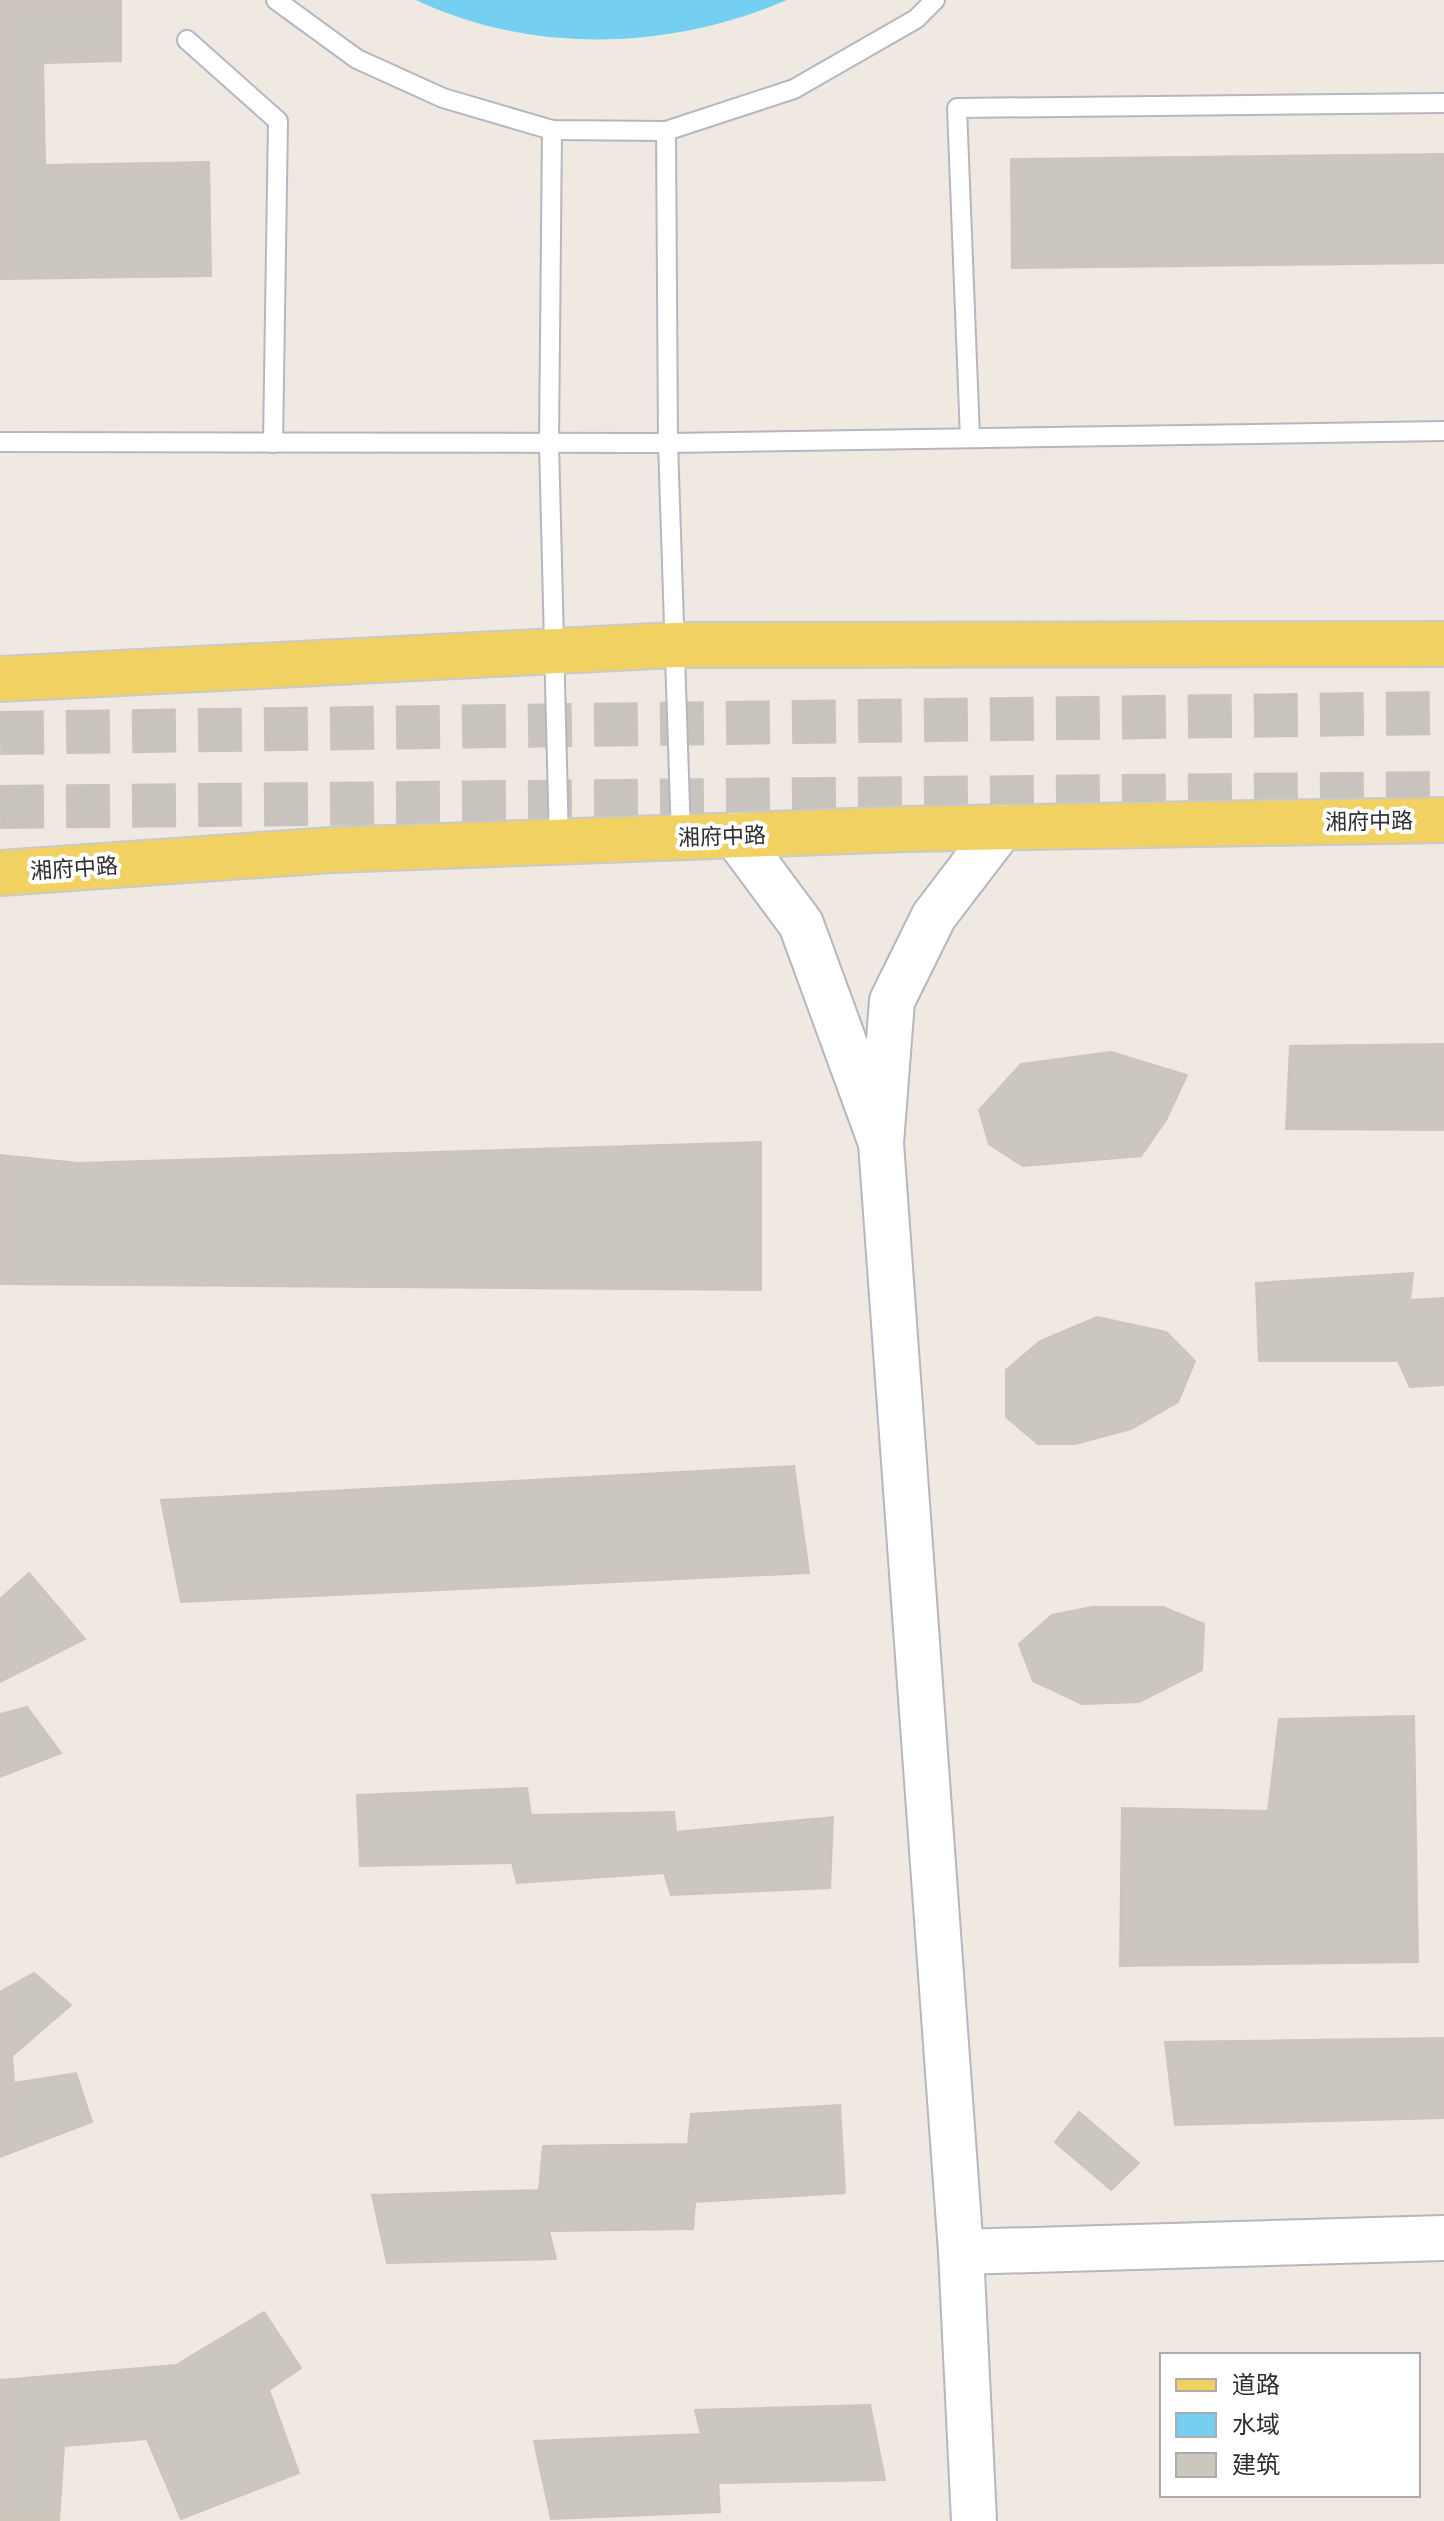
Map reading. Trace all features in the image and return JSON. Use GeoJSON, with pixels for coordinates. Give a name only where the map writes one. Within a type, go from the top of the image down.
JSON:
{"type":"FeatureCollection","features":[{"type":"Feature","properties":{"kind":"main road"},"geometry":{"type":"LineString","coordinates":[[0,679],[675,645],[1444,644]]}},
{"type":"Feature","properties":{"kind":"main road","name":"湘府中路"},"geometry":{"type":"LineString","coordinates":[[0,873],[332,850],[735,835],[1444,820]]}},
{"type":"Feature","properties":{"kind":"street"},"geometry":{"type":"LineString","coordinates":[[974,2521],[961,2252],[881,1143],[892,1001],[934,916],[1002,827]]}},
{"type":"Feature","properties":{"kind":"street"},"geometry":{"type":"LineString","coordinates":[[735,835],[801,924],[881,1143]]}},
{"type":"Feature","properties":{"kind":"street"},"geometry":{"type":"LineString","coordinates":[[961,2252],[1444,2238]]}},
{"type":"Feature","properties":{"kind":"lane"},"geometry":{"type":"LineString","coordinates":[[276,0],[357,59],[443,98],[552,130],[666,131],[794,89],[916,19],[935,0]]}},
{"type":"Feature","properties":{"kind":"lane"},"geometry":{"type":"LineString","coordinates":[[187,40],[278,121],[273,443]]}},
{"type":"Feature","properties":{"kind":"lane"},"geometry":{"type":"LineString","coordinates":[[970,438],[957,108],[1444,103]]}},
{"type":"Feature","properties":{"kind":"lane"},"geometry":{"type":"LineString","coordinates":[[552,130],[549,443],[559,842]]}},
{"type":"Feature","properties":{"kind":"lane"},"geometry":{"type":"LineString","coordinates":[[666,131],[668,443],[681,837]]}},
{"type":"Feature","properties":{"kind":"lane"},"geometry":{"type":"LineString","coordinates":[[0,442],[668,443],[1444,431]]}},
{"type":"Feature","properties":{"kind":"water"},"geometry":{"type":"Polygon","coordinates":[[[416,0],[787,0],[742,17],[696,29],[601,39],[554,37],[506,30],[460,18],[416,0]]]}},
{"type":"Feature","properties":{"kind":"building"},"geometry":{"type":"Polygon","coordinates":[[[0,0],[121,0],[121,61],[43,63],[45,165],[209,162],[211,276],[0,279],[0,0]]]}},
{"type":"Feature","properties":{"kind":"building"},"geometry":{"type":"Polygon","coordinates":[[[1444,154],[1444,263],[1012,268],[1011,159],[1444,154]]]}},
{"type":"Feature","properties":{"kind":"building"},"geometry":{"type":"Polygon","coordinates":[[[1444,1044],[1444,1130],[1286,1129],[1290,1046],[1444,1044]]]}},
{"type":"Feature","properties":{"kind":"building"},"geometry":{"type":"Polygon","coordinates":[[[1111,1052],[1187,1075],[1166,1120],[1141,1156],[1023,1166],[989,1144],[979,1110],[1021,1064],[1111,1052]]]}},
{"type":"Feature","properties":{"kind":"building"},"geometry":{"type":"Polygon","coordinates":[[[761,1142],[761,1290],[0,1284],[0,1155],[78,1163],[761,1142]]]}},
{"type":"Feature","properties":{"kind":"building"},"geometry":{"type":"Polygon","coordinates":[[[1413,1273],[1410,1300],[1444,1298],[1444,1385],[1410,1387],[1398,1361],[1259,1361],[1256,1283],[1413,1273]]]}},
{"type":"Feature","properties":{"kind":"building"},"geometry":{"type":"Polygon","coordinates":[[[1097,1317],[1166,1332],[1195,1361],[1178,1402],[1131,1429],[1075,1444],[1038,1444],[1006,1417],[1006,1370],[1040,1341],[1097,1317]]]}},
{"type":"Feature","properties":{"kind":"building"},"geometry":{"type":"Polygon","coordinates":[[[794,1466],[809,1573],[181,1602],[161,1500],[794,1466]]]}},
{"type":"Feature","properties":{"kind":"building"},"geometry":{"type":"Polygon","coordinates":[[[29,1573],[85,1639],[0,1682],[0,1599],[29,1573]]]}},
{"type":"Feature","properties":{"kind":"building"},"geometry":{"type":"Polygon","coordinates":[[[1092,1607],[1163,1607],[1204,1624],[1202,1670],[1139,1702],[1082,1704],[1033,1681],[1019,1644],[1052,1615],[1092,1607]]]}},
{"type":"Feature","properties":{"kind":"building"},"geometry":{"type":"Polygon","coordinates":[[[27,1707],[61,1753],[0,1777],[0,1714],[27,1707]]]}},
{"type":"Feature","properties":{"kind":"building"},"geometry":{"type":"Polygon","coordinates":[[[1414,1716],[1418,1962],[1120,1966],[1122,1808],[1268,1811],[1279,1719],[1414,1716]]]}},
{"type":"Feature","properties":{"kind":"building"},"geometry":{"type":"Polygon","coordinates":[[[527,1788],[531,1815],[674,1812],[676,1832],[833,1817],[830,1888],[671,1895],[664,1873],[517,1883],[512,1863],[360,1866],[357,1795],[527,1788]]]}},
{"type":"Feature","properties":{"kind":"building"},"geometry":{"type":"Polygon","coordinates":[[[34,1973],[71,2005],[12,2056],[14,2083],[76,2073],[92,2122],[0,2157],[0,1992],[34,1973]]]}},
{"type":"Feature","properties":{"kind":"building"},"geometry":{"type":"Polygon","coordinates":[[[1444,2038],[1444,2118],[1175,2125],[1165,2042],[1444,2038]]]}},
{"type":"Feature","properties":{"kind":"building"},"geometry":{"type":"Polygon","coordinates":[[[840,2105],[845,2193],[695,2202],[693,2229],[549,2231],[556,2259],[387,2263],[372,2195],[539,2190],[543,2146],[688,2144],[691,2114],[840,2105]]]}},
{"type":"Feature","properties":{"kind":"building"},"geometry":{"type":"Polygon","coordinates":[[[1079,2112],[1139,2163],[1111,2190],[1055,2142],[1079,2112]]]}},
{"type":"Feature","properties":{"kind":"building"},"geometry":{"type":"Polygon","coordinates":[[[264,2312],[301,2368],[269,2390],[299,2473],[181,2519],[147,2439],[64,2446],[59,2521],[0,2521],[0,2380],[176,2365],[264,2312]]]}},
{"type":"Feature","properties":{"kind":"building"},"geometry":{"type":"Polygon","coordinates":[[[870,2405],[885,2480],[718,2483],[720,2512],[551,2519],[534,2441],[701,2434],[695,2410],[870,2405]]]}},
{"type":"Feature","properties":{"kind":"tunnel"},"geometry":{"type":"LineString","coordinates":[[0,733],[1444,713]]}},
{"type":"Feature","properties":{"kind":"tunnel"},"geometry":{"type":"LineString","coordinates":[[0,807],[1444,793]]}}]}
